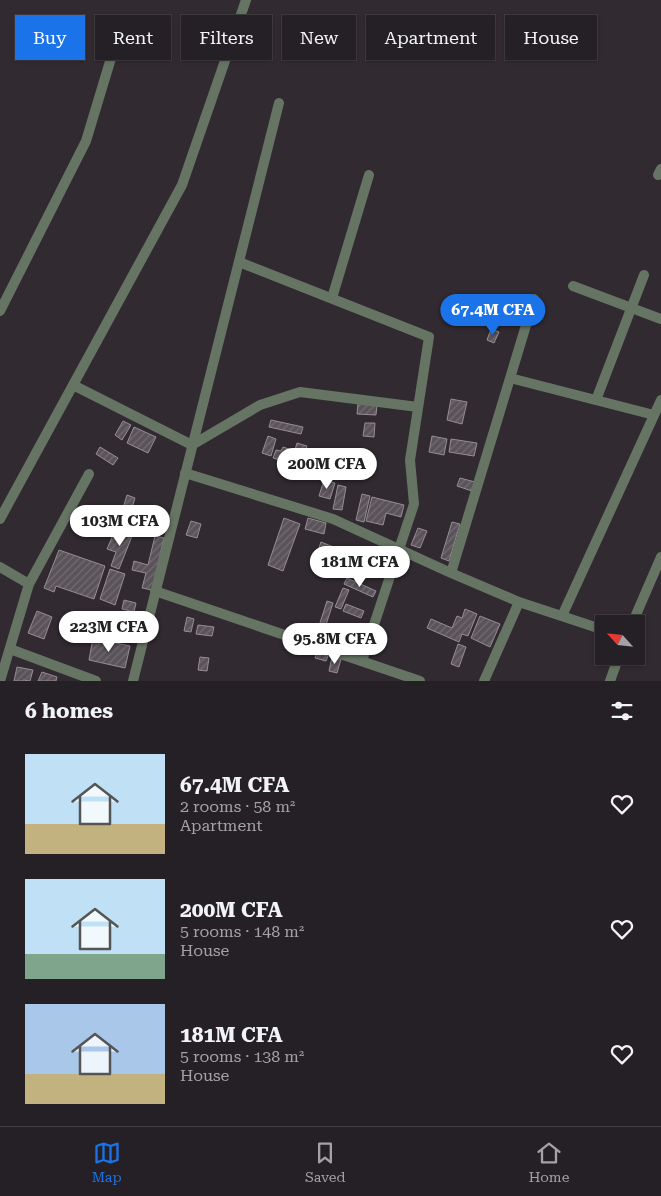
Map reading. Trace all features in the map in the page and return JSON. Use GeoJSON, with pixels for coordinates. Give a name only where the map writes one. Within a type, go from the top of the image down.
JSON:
{"type":"FeatureCollection","features":[{"type":"Feature","properties":{"kind":"street"},"geometry":{"type":"LineString","coordinates":[[0,519],[182,185],[246,0]]}},
{"type":"Feature","properties":{"kind":"street"},"geometry":{"type":"LineString","coordinates":[[0,311],[86,141],[110,60]]}},
{"type":"Feature","properties":{"kind":"street"},"geometry":{"type":"LineString","coordinates":[[132,681],[279,103]]}},
{"type":"Feature","properties":{"kind":"street"},"geometry":{"type":"LineString","coordinates":[[332,298],[369,175]]}},
{"type":"Feature","properties":{"kind":"street"},"geometry":{"type":"LineString","coordinates":[[239,262],[429,336],[410,460],[414,504],[362,661]]}},
{"type":"Feature","properties":{"kind":"street"},"geometry":{"type":"LineString","coordinates":[[596,400],[644,275]]}},
{"type":"Feature","properties":{"kind":"street"},"geometry":{"type":"LineString","coordinates":[[573,286],[661,319]]}},
{"type":"Feature","properties":{"kind":"street"},"geometry":{"type":"LineString","coordinates":[[451,573],[534,300]]}},
{"type":"Feature","properties":{"kind":"street"},"geometry":{"type":"LineString","coordinates":[[510,378],[654,415]]}},
{"type":"Feature","properties":{"kind":"street"},"geometry":{"type":"LineString","coordinates":[[73,385],[192,445]]}},
{"type":"Feature","properties":{"kind":"street"},"geometry":{"type":"LineString","coordinates":[[192,445],[260,405],[300,392],[418,407]]}},
{"type":"Feature","properties":{"kind":"street"},"geometry":{"type":"LineString","coordinates":[[562,616],[661,400]]}},
{"type":"Feature","properties":{"kind":"street"},"geometry":{"type":"LineString","coordinates":[[185,473],[333,519],[519,602],[595,627]]}},
{"type":"Feature","properties":{"kind":"street"},"geometry":{"type":"LineString","coordinates":[[0,681],[3,659],[10,649],[29,584],[89,474]]}},
{"type":"Feature","properties":{"kind":"street"},"geometry":{"type":"LineString","coordinates":[[636,615],[660,560]]}},
{"type":"Feature","properties":{"kind":"street"},"geometry":{"type":"LineString","coordinates":[[0,566],[29,584]]}},
{"type":"Feature","properties":{"kind":"street"},"geometry":{"type":"LineString","coordinates":[[155,591],[420,681]]}},
{"type":"Feature","properties":{"kind":"street"},"geometry":{"type":"LineString","coordinates":[[484,681],[519,602]]}},
{"type":"Feature","properties":{"kind":"street"},"geometry":{"type":"LineString","coordinates":[[10,649],[96,681]]}},
{"type":"Feature","properties":{"kind":"street"},"geometry":{"type":"LineString","coordinates":[[610,681],[616,665]]}},
{"type":"Feature","properties":{"kind":"building"},"geometry":{"type":"Polygon","coordinates":[[[491,329],[499,332],[494,343],[487,340],[491,329]]]}},
{"type":"Feature","properties":{"kind":"building"},"geometry":{"type":"Polygon","coordinates":[[[451,399],[467,402],[462,424],[447,420],[451,399]]]}},
{"type":"Feature","properties":{"kind":"building"},"geometry":{"type":"Polygon","coordinates":[[[358,403],[377,405],[376,415],[357,414],[358,403]]]}},
{"type":"Feature","properties":{"kind":"building"},"geometry":{"type":"Polygon","coordinates":[[[271,420],[303,427],[301,434],[269,427],[271,420]]]}},
{"type":"Feature","properties":{"kind":"building"},"geometry":{"type":"Polygon","coordinates":[[[123,421],[131,425],[122,440],[115,435],[123,421]]]}},
{"type":"Feature","properties":{"kind":"building"},"geometry":{"type":"Polygon","coordinates":[[[365,423],[375,423],[374,437],[363,436],[365,423]]]}},
{"type":"Feature","properties":{"kind":"building"},"geometry":{"type":"Polygon","coordinates":[[[134,427],[156,437],[148,453],[127,443],[134,427]]]}},
{"type":"Feature","properties":{"kind":"building"},"geometry":{"type":"Polygon","coordinates":[[[268,436],[276,439],[271,456],[262,453],[268,436]]]}},
{"type":"Feature","properties":{"kind":"building"},"geometry":{"type":"Polygon","coordinates":[[[432,436],[447,439],[444,455],[429,452],[432,436]]]}},
{"type":"Feature","properties":{"kind":"building"},"geometry":{"type":"Polygon","coordinates":[[[451,439],[477,443],[474,456],[449,452],[451,439]]]}},
{"type":"Feature","properties":{"kind":"building"},"geometry":{"type":"Polygon","coordinates":[[[297,443],[307,446],[300,466],[273,458],[276,450],[281,451],[283,447],[289,449],[287,454],[293,456],[297,443]]]}},
{"type":"Feature","properties":{"kind":"building"},"geometry":{"type":"Polygon","coordinates":[[[100,447],[118,458],[113,465],[96,454],[100,447]]]}},
{"type":"Feature","properties":{"kind":"building"},"geometry":{"type":"Polygon","coordinates":[[[460,478],[475,482],[472,491],[457,486],[460,478]]]}},
{"type":"Feature","properties":{"kind":"building"},"geometry":{"type":"Polygon","coordinates":[[[324,480],[335,483],[330,499],[319,496],[324,480]]]}},
{"type":"Feature","properties":{"kind":"building"},"geometry":{"type":"Polygon","coordinates":[[[338,485],[346,487],[342,510],[333,509],[338,485]]]}},
{"type":"Feature","properties":{"kind":"building"},"geometry":{"type":"Polygon","coordinates":[[[362,494],[370,496],[364,522],[356,520],[362,494]]]}},
{"type":"Feature","properties":{"kind":"building"},"geometry":{"type":"Polygon","coordinates":[[[127,495],[135,498],[127,524],[119,521],[127,495]]]}},
{"type":"Feature","properties":{"kind":"building"},"geometry":{"type":"Polygon","coordinates":[[[372,497],[404,505],[401,517],[386,513],[383,525],[366,521],[372,497]]]}},
{"type":"Feature","properties":{"kind":"building"},"geometry":{"type":"Polygon","coordinates":[[[284,518],[300,524],[283,571],[268,565],[284,518]]]}},
{"type":"Feature","properties":{"kind":"building"},"geometry":{"type":"Polygon","coordinates":[[[308,518],[326,523],[324,534],[305,529],[308,518]]]}},
{"type":"Feature","properties":{"kind":"building"},"geometry":{"type":"Polygon","coordinates":[[[191,521],[201,524],[197,538],[186,535],[191,521]]]}},
{"type":"Feature","properties":{"kind":"building"},"geometry":{"type":"Polygon","coordinates":[[[452,522],[460,524],[449,561],[441,558],[452,522]]]}},
{"type":"Feature","properties":{"kind":"building"},"geometry":{"type":"Polygon","coordinates":[[[125,527],[134,531],[119,569],[111,566],[116,552],[107,549],[113,535],[121,538],[125,527]]]}},
{"type":"Feature","properties":{"kind":"building"},"geometry":{"type":"Polygon","coordinates":[[[418,528],[427,531],[420,548],[411,545],[418,528]]]}},
{"type":"Feature","properties":{"kind":"building"},"geometry":{"type":"Polygon","coordinates":[[[155,536],[164,538],[152,590],[142,588],[146,573],[132,570],[134,561],[148,565],[155,536]]]}},
{"type":"Feature","properties":{"kind":"building"},"geometry":{"type":"Polygon","coordinates":[[[321,542],[336,548],[329,570],[313,565],[321,542]]]}},
{"type":"Feature","properties":{"kind":"building"},"geometry":{"type":"Polygon","coordinates":[[[59,550],[105,566],[94,599],[56,586],[54,592],[44,588],[59,550]]]}},
{"type":"Feature","properties":{"kind":"building"},"geometry":{"type":"Polygon","coordinates":[[[110,569],[125,574],[115,605],[100,599],[110,569]]]}},
{"type":"Feature","properties":{"kind":"building"},"geometry":{"type":"Polygon","coordinates":[[[347,578],[376,591],[373,597],[344,584],[347,578]]]}},
{"type":"Feature","properties":{"kind":"building"},"geometry":{"type":"Polygon","coordinates":[[[343,588],[349,590],[341,609],[335,607],[343,588]]]}},
{"type":"Feature","properties":{"kind":"building"},"geometry":{"type":"Polygon","coordinates":[[[124,600],[136,603],[134,612],[122,609],[124,600]]]}},
{"type":"Feature","properties":{"kind":"building"},"geometry":{"type":"Polygon","coordinates":[[[327,601],[333,603],[324,631],[318,629],[327,601]]]}},
{"type":"Feature","properties":{"kind":"building"},"geometry":{"type":"Polygon","coordinates":[[[346,604],[364,611],[361,618],[343,611],[346,604]]]}},
{"type":"Feature","properties":{"kind":"building"},"geometry":{"type":"Polygon","coordinates":[[[465,609],[477,614],[468,636],[462,634],[459,642],[427,628],[431,619],[452,628],[457,616],[462,618],[465,609]]]}},
{"type":"Feature","properties":{"kind":"building"},"geometry":{"type":"Polygon","coordinates":[[[37,611],[52,617],[44,639],[28,633],[37,611]]]}},
{"type":"Feature","properties":{"kind":"building"},"geometry":{"type":"Polygon","coordinates":[[[480,616],[500,624],[490,647],[471,638],[480,616]]]}},
{"type":"Feature","properties":{"kind":"building"},"geometry":{"type":"Polygon","coordinates":[[[187,617],[194,619],[191,632],[184,631],[187,617]]]}},
{"type":"Feature","properties":{"kind":"building"},"geometry":{"type":"Polygon","coordinates":[[[198,625],[214,627],[212,636],[196,634],[198,625]]]}},
{"type":"Feature","properties":{"kind":"building"},"geometry":{"type":"Polygon","coordinates":[[[93,638],[130,646],[125,668],[89,660],[93,638]]]}},
{"type":"Feature","properties":{"kind":"building"},"geometry":{"type":"Polygon","coordinates":[[[458,644],[466,647],[459,667],[451,664],[458,644]]]}},
{"type":"Feature","properties":{"kind":"building"},"geometry":{"type":"Polygon","coordinates":[[[317,652],[328,656],[326,661],[315,658],[317,652]]]}},
{"type":"Feature","properties":{"kind":"building"},"geometry":{"type":"Polygon","coordinates":[[[200,657],[209,658],[207,671],[198,670],[200,657]]]}},
{"type":"Feature","properties":{"kind":"building"},"geometry":{"type":"Polygon","coordinates":[[[332,657],[341,659],[337,673],[329,671],[332,657]]]}},
{"type":"Feature","properties":{"kind":"building"},"geometry":{"type":"Polygon","coordinates":[[[17,667],[33,670],[30,681],[14,681],[17,667]]]}},
{"type":"Feature","properties":{"kind":"building"},"geometry":{"type":"Polygon","coordinates":[[[42,672],[57,677],[56,681],[38,681],[42,672]]]}}]}
